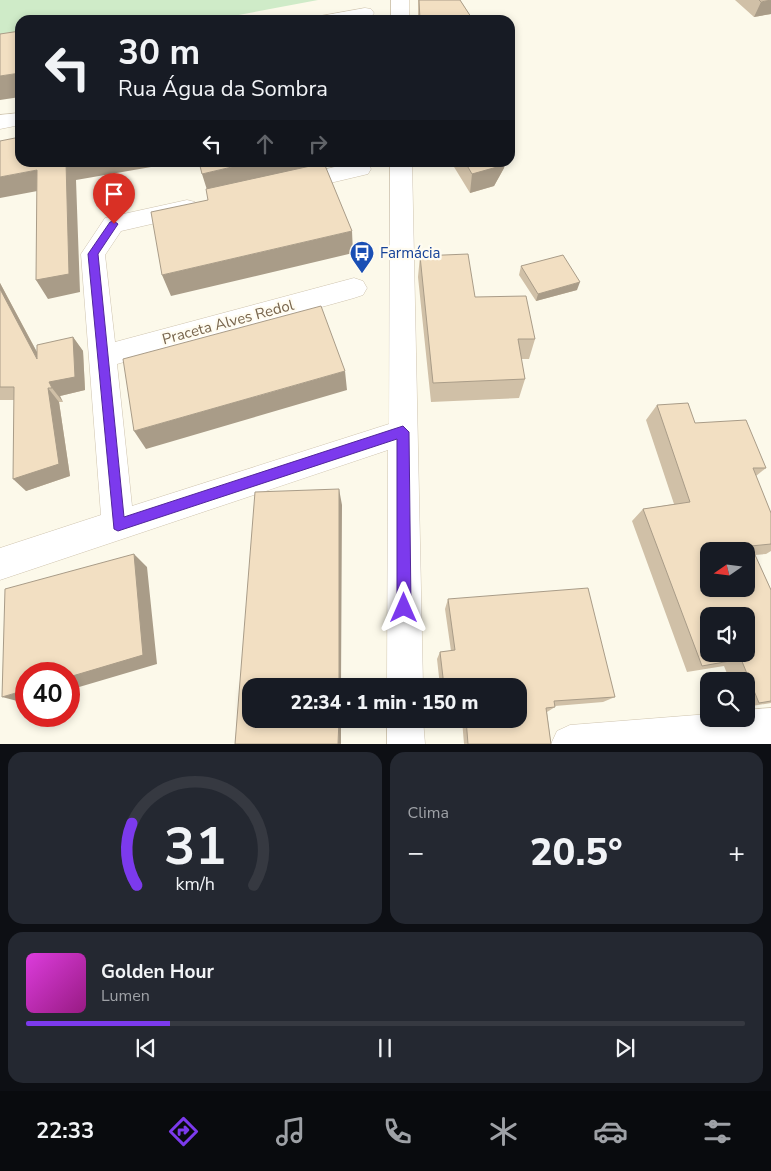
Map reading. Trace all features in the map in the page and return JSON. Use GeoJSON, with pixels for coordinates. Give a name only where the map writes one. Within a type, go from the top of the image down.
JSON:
{"type":"FeatureCollection","features":[{"type":"Feature","properties":{"kind":"street"},"geometry":{"type":"LineString","coordinates":[[400,0],[400,15]]}},
{"type":"Feature","properties":{"kind":"street"},"geometry":{"type":"LineString","coordinates":[[354,15],[365,13]]}},
{"type":"Feature","properties":{"kind":"street"},"geometry":{"type":"LineString","coordinates":[[0,122],[15,119]]}},
{"type":"Feature","properties":{"kind":"street"},"geometry":{"type":"LineString","coordinates":[[400,167],[405,678]]}},
{"type":"Feature","properties":{"kind":"street"},"geometry":{"type":"LineString","coordinates":[[266,190],[360,169]]}},
{"type":"Feature","properties":{"kind":"street"},"geometry":{"type":"LineString","coordinates":[[118,525],[93,254],[114,224],[209,203]]}},
{"type":"Feature","properties":{"kind":"street","name":"Praceta Alves Redol"},"geometry":{"type":"LineString","coordinates":[[102,357],[354,288]]}},
{"type":"Feature","properties":{"kind":"street"},"geometry":{"type":"LineString","coordinates":[[0,564],[403,432]]}},
{"type":"Feature","properties":{"kind":"street"},"geometry":{"type":"LineString","coordinates":[[570,744],[771,727]]}},
{"type":"Feature","properties":{"kind":"street"},"geometry":{"type":"LineString","coordinates":[[405,728],[406,744]]}},
{"type":"Feature","properties":{"kind":"green space"},"geometry":{"type":"Polygon","coordinates":[[[0,0],[318,0],[238,15],[15,15],[15,54],[0,57],[0,0]]]}},
{"type":"Feature","properties":{"kind":"building"},"geometry":{"type":"Polygon","coordinates":[[[419,0],[460,0],[470,15],[420,15],[419,0]]]}},
{"type":"Feature","properties":{"kind":"building"},"geometry":{"type":"Polygon","coordinates":[[[15,32],[15,74],[0,76],[0,34],[15,32]]]}},
{"type":"Feature","properties":{"kind":"building"},"geometry":{"type":"Polygon","coordinates":[[[15,138],[15,167],[66,167],[69,274],[36,280],[37,170],[0,177],[0,141],[15,138]]]}},
{"type":"Feature","properties":{"kind":"building"},"geometry":{"type":"Polygon","coordinates":[[[200,167],[232,167],[202,174],[200,167]]]}},
{"type":"Feature","properties":{"kind":"building"},"geometry":{"type":"Polygon","coordinates":[[[306,167],[326,167],[352,231],[162,275],[151,212],[208,200],[206,189],[306,167]]]}},
{"type":"Feature","properties":{"kind":"building"},"geometry":{"type":"Polygon","coordinates":[[[468,167],[497,167],[472,174],[468,167]]]}},
{"type":"Feature","properties":{"kind":"building"},"geometry":{"type":"Polygon","coordinates":[[[468,254],[475,297],[526,296],[535,339],[518,339],[525,379],[433,383],[420,256],[468,254]]]}},
{"type":"Feature","properties":{"kind":"building"},"geometry":{"type":"Polygon","coordinates":[[[563,255],[580,282],[538,294],[521,266],[563,255]]]}},
{"type":"Feature","properties":{"kind":"building"},"geometry":{"type":"Polygon","coordinates":[[[0,289],[37,359],[37,345],[73,337],[75,377],[49,382],[52,388],[48,388],[59,464],[13,479],[14,387],[0,387],[0,289]]]}},
{"type":"Feature","properties":{"kind":"building"},"geometry":{"type":"Polygon","coordinates":[[[321,306],[345,371],[134,431],[123,359],[321,306]]]}},
{"type":"Feature","properties":{"kind":"building"},"geometry":{"type":"Polygon","coordinates":[[[688,403],[695,423],[746,420],[766,468],[753,468],[771,513],[771,544],[755,546],[755,542],[700,542],[700,598],[755,598],[755,555],[771,590],[771,701],[759,703],[755,693],[755,672],[746,672],[742,662],[755,662],[755,607],[700,607],[700,661],[643,509],[690,502],[657,405],[688,403]]]}},
{"type":"Feature","properties":{"kind":"building"},"geometry":{"type":"Polygon","coordinates":[[[339,489],[339,678],[242,678],[242,728],[339,728],[338,744],[235,744],[255,492],[339,489]]]}},
{"type":"Feature","properties":{"kind":"building"},"geometry":{"type":"Polygon","coordinates":[[[134,554],[143,655],[80,674],[80,662],[15,662],[15,693],[2,697],[5,589],[134,554]]]}},
{"type":"Feature","properties":{"kind":"building"},"geometry":{"type":"Polygon","coordinates":[[[588,588],[615,697],[554,701],[555,707],[546,708],[551,744],[468,744],[467,728],[527,728],[527,678],[443,678],[440,652],[455,650],[448,599],[588,588]]]}},
{"type":"Feature","properties":{"kind":"building"},"geometry":{"type":"Polygon","coordinates":[[[700,662],[724,662],[702,666],[700,662]]]}},
{"type":"Feature","properties":{"kind":"place","name":"Farmácia"},"geometry":{"type":"Point","coordinates":[362,274]}},
{"type":"Feature","properties":{"kind":"route"},"geometry":{"type":"LineString","coordinates":[[114,224],[93,254],[118,525],[403,432],[404,608]]}}]}
